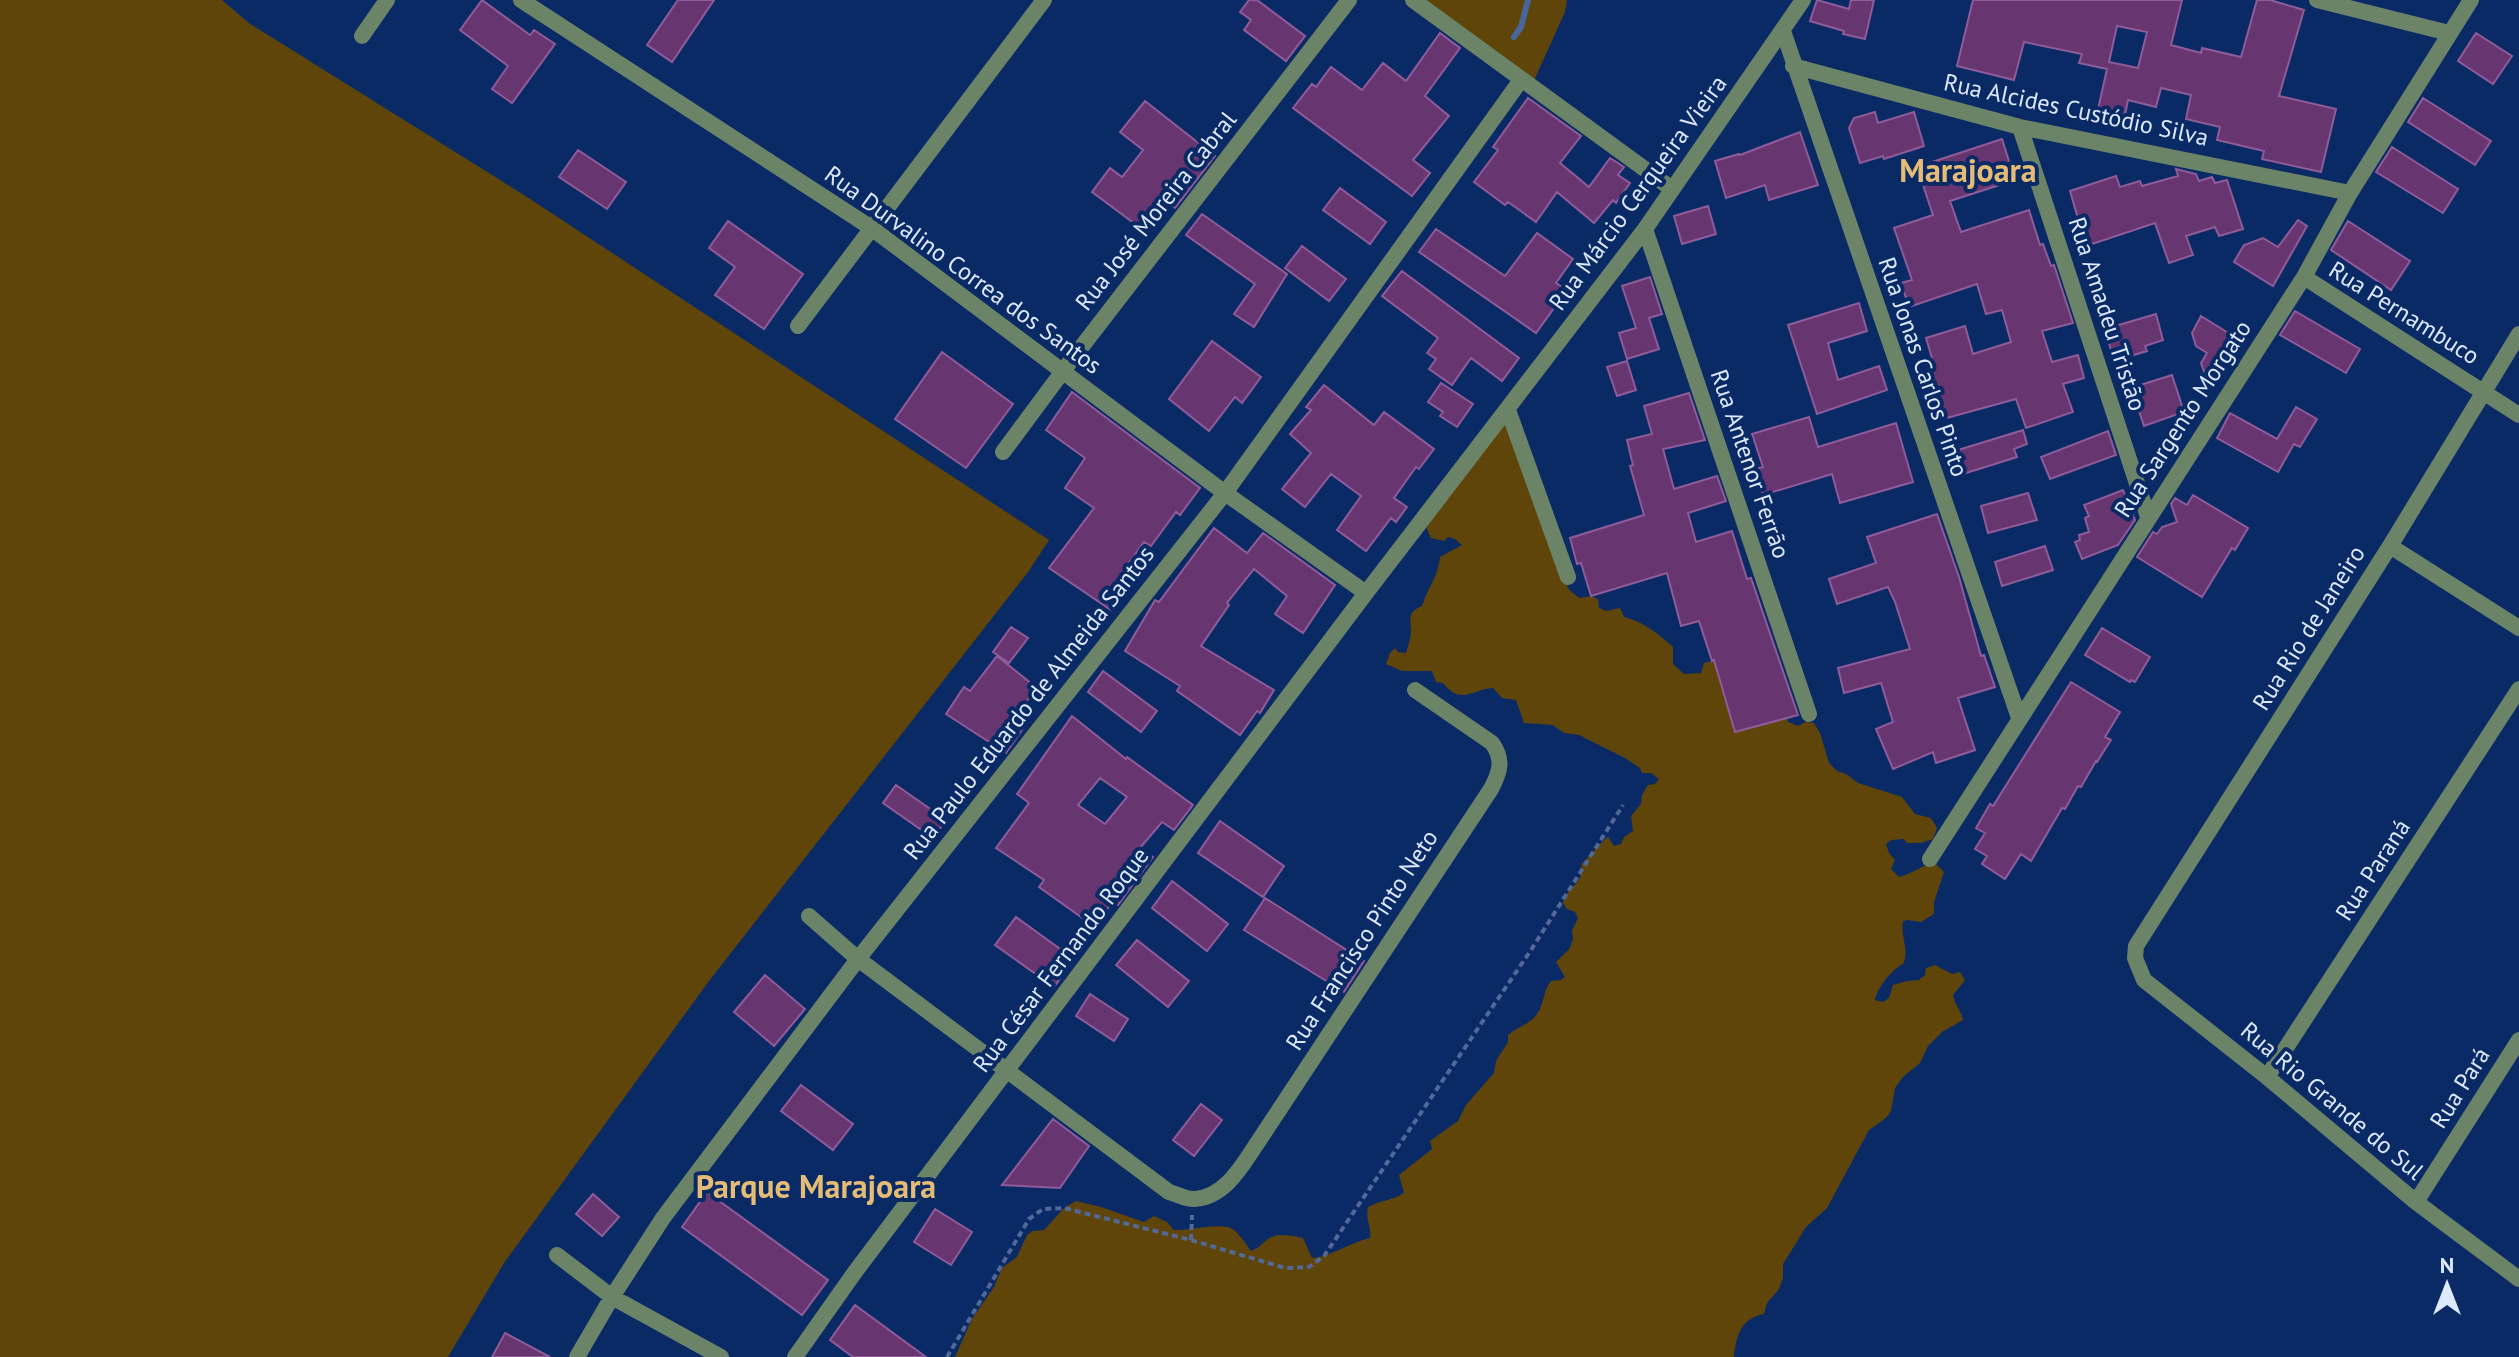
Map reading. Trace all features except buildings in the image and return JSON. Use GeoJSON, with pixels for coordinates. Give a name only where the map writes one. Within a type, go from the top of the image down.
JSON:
{"type":"FeatureCollection","features":[{"type":"Feature","properties":{"kind":"street"},"geometry":{"type":"LineString","coordinates":[[362,36],[387,0]]}},
{"type":"Feature","properties":{"kind":"street","name":"Rua Durvalino Correa dos Santos"},"geometry":{"type":"LineString","coordinates":[[521,0],[870,227],[1225,493],[1366,593]]}},
{"type":"Feature","properties":{"kind":"street","name":"Rua José Moreira Cabral"},"geometry":{"type":"LineString","coordinates":[[1003,452],[1349,0]]}},
{"type":"Feature","properties":{"kind":"street"},"geometry":{"type":"LineString","coordinates":[[1413,0],[1672,189]]}},
{"type":"Feature","properties":{"kind":"street","name":"Rua Márcio Cerqueira Vieira"},"geometry":{"type":"LineString","coordinates":[[1366,593],[1645,229],[1803,0]]}},
{"type":"Feature","properties":{"kind":"street"},"geometry":{"type":"LineString","coordinates":[[2317,0],[2449,33]]}},
{"type":"Feature","properties":{"kind":"street","name":"Rua Sargento Morgato"},"geometry":{"type":"LineString","coordinates":[[1930,859],[2304,277],[2350,193],[2471,0]]}},
{"type":"Feature","properties":{"kind":"street"},"geometry":{"type":"LineString","coordinates":[[798,326],[1039,2]]}},
{"type":"Feature","properties":{"kind":"street","name":"Rua Jonas Carlos Pinto"},"geometry":{"type":"LineString","coordinates":[[1783,31],[2019,718]]}},
{"type":"Feature","properties":{"kind":"street","name":"Rua Alcides Custódio Silva"},"geometry":{"type":"LineString","coordinates":[[1793,66],[2020,127],[2350,193]]}},
{"type":"Feature","properties":{"kind":"street","name":"Rua Paulo Eduardo de Almeida Santos"},"geometry":{"type":"LineString","coordinates":[[577,1357],[663,1218],[858,959],[1225,493],[1521,80]]}},
{"type":"Feature","properties":{"kind":"street","name":"Rua Amadeu Tristão"},"geometry":{"type":"LineString","coordinates":[[2020,127],[2148,517]]}},
{"type":"Feature","properties":{"kind":"street","name":"Rua Antenor Ferrão"},"geometry":{"type":"LineString","coordinates":[[1645,229],[1809,714]]}},
{"type":"Feature","properties":{"kind":"street","name":"Rua Pernambuco"},"geometry":{"type":"LineString","coordinates":[[2304,277],[2519,415]]}},
{"type":"Feature","properties":{"kind":"street","name":"Rua Rio de Janeiro"},"geometry":{"type":"LineString","coordinates":[[2136,946],[2390,546],[2519,334]]}},
{"type":"Feature","properties":{"kind":"street"},"geometry":{"type":"LineString","coordinates":[[1508,410],[1568,577]]}},
{"type":"Feature","properties":{"kind":"street"},"geometry":{"type":"LineString","coordinates":[[2390,546],[2519,628]]}},
{"type":"Feature","properties":{"kind":"street","name":"Rua César Fernando Roque"},"geometry":{"type":"LineString","coordinates":[[795,1357],[855,1272],[1366,593]]}},
{"type":"Feature","properties":{"kind":"street","name":"Rua Paraná"},"geometry":{"type":"LineString","coordinates":[[2267,1077],[2519,689]]}},
{"type":"Feature","properties":{"kind":"street","name":"Rua Francisco Pinto Neto"},"geometry":{"type":"LineString","coordinates":[[1193,1200],[1213,1194],[1232,1180],[1500,771],[1498,751],[1492,743],[1415,690]]}},
{"type":"Feature","properties":{"kind":"street"},"geometry":{"type":"LineString","coordinates":[[809,916],[858,959],[1169,1192],[1193,1200]]}},
{"type":"Feature","properties":{"kind":"street","name":"Rua Rio Grande do Sul"},"geometry":{"type":"LineString","coordinates":[[2136,946],[2137,967],[2144,980],[2267,1077],[2416,1202],[2519,1279]]}},
{"type":"Feature","properties":{"kind":"street","name":"Rua Pará"},"geometry":{"type":"LineString","coordinates":[[2416,1202],[2519,1040]]}},
{"type":"Feature","properties":{"kind":"street"},"geometry":{"type":"LineString","coordinates":[[557,1255],[612,1297],[721,1357]]}},
{"type":"Feature","properties":{"kind":"path"},"geometry":{"type":"LineString","coordinates":[[947,1357],[1029,1219],[1043,1209],[1064,1208],[1285,1268],[1309,1267],[1324,1256],[1531,950],[1623,805]]}},
{"type":"Feature","properties":{"kind":"path"},"geometry":{"type":"LineString","coordinates":[[1191,1240],[1193,1200]]}},
{"type":"Feature","properties":{"kind":"shaded area"},"geometry":{"type":"Polygon","coordinates":[[[0,0],[222,0],[249,23],[527,197],[1049,540],[1028,572],[709,981],[504,1263],[448,1357],[0,1357],[0,0]]]}},
{"type":"Feature","properties":{"kind":"shaded area"},"geometry":{"type":"Polygon","coordinates":[[[1413,0],[1567,0],[1565,12],[1531,87],[1413,0]]]}},
{"type":"Feature","properties":{"kind":"shaded area"},"geometry":{"type":"Polygon","coordinates":[[[1508,410],[1572,592],[1580,598],[1591,596],[1598,599],[1599,608],[1606,611],[1620,608],[1624,617],[1656,633],[1673,647],[1673,664],[1684,674],[1701,673],[1704,663],[1712,661],[1723,665],[1786,712],[1788,722],[1798,726],[1805,722],[1814,723],[1829,763],[1837,771],[1858,783],[1902,797],[1915,814],[1931,818],[1937,828],[1933,839],[1921,843],[1891,840],[1886,844],[1895,860],[1891,869],[1899,877],[1934,862],[1944,872],[1934,902],[1934,914],[1921,922],[1903,921],[1905,959],[1886,979],[1875,1000],[1883,1002],[1889,998],[1893,985],[1919,980],[1925,975],[1926,968],[1935,965],[1952,974],[1960,972],[1965,980],[1953,995],[1963,1020],[1942,1032],[1928,1046],[1920,1063],[1895,1088],[1891,1111],[1869,1130],[1827,1208],[1806,1227],[1783,1264],[1779,1289],[1767,1303],[1764,1314],[1750,1319],[1741,1329],[1734,1357],[955,1357],[972,1319],[994,1287],[1002,1268],[1017,1257],[1027,1235],[1044,1230],[1064,1208],[1076,1201],[1144,1222],[1154,1216],[1167,1222],[1174,1230],[1229,1227],[1251,1251],[1272,1237],[1290,1236],[1303,1238],[1312,1258],[1370,1238],[1368,1207],[1404,1193],[1399,1175],[1432,1149],[1430,1141],[1458,1121],[1466,1105],[1494,1073],[1496,1061],[1508,1042],[1508,1035],[1536,1015],[1551,981],[1565,977],[1556,962],[1570,948],[1572,931],[1578,918],[1563,903],[1565,898],[1581,875],[1582,864],[1608,837],[1614,846],[1621,844],[1624,837],[1633,831],[1631,816],[1641,804],[1648,785],[1655,784],[1659,779],[1651,773],[1642,773],[1640,768],[1625,758],[1579,735],[1564,733],[1553,725],[1524,723],[1516,700],[1502,698],[1493,688],[1455,694],[1443,683],[1436,682],[1432,671],[1402,671],[1386,664],[1395,648],[1398,652],[1406,653],[1411,615],[1422,606],[1440,557],[1462,545],[1448,537],[1444,541],[1431,538],[1423,520],[1508,410]]]}},
{"type":"Feature","properties":{"kind":"waterway"},"geometry":{"type":"LineString","coordinates":[[1514,37],[1521,27],[1528,0]]}},
{"type":"Feature","properties":{"kind":"district","name":"Marajoara"},"geometry":{"type":"Point","coordinates":[1968,171]}},
{"type":"Feature","properties":{"kind":"district","name":"Parque Marajoara"},"geometry":{"type":"Point","coordinates":[816,1187]}}]}
